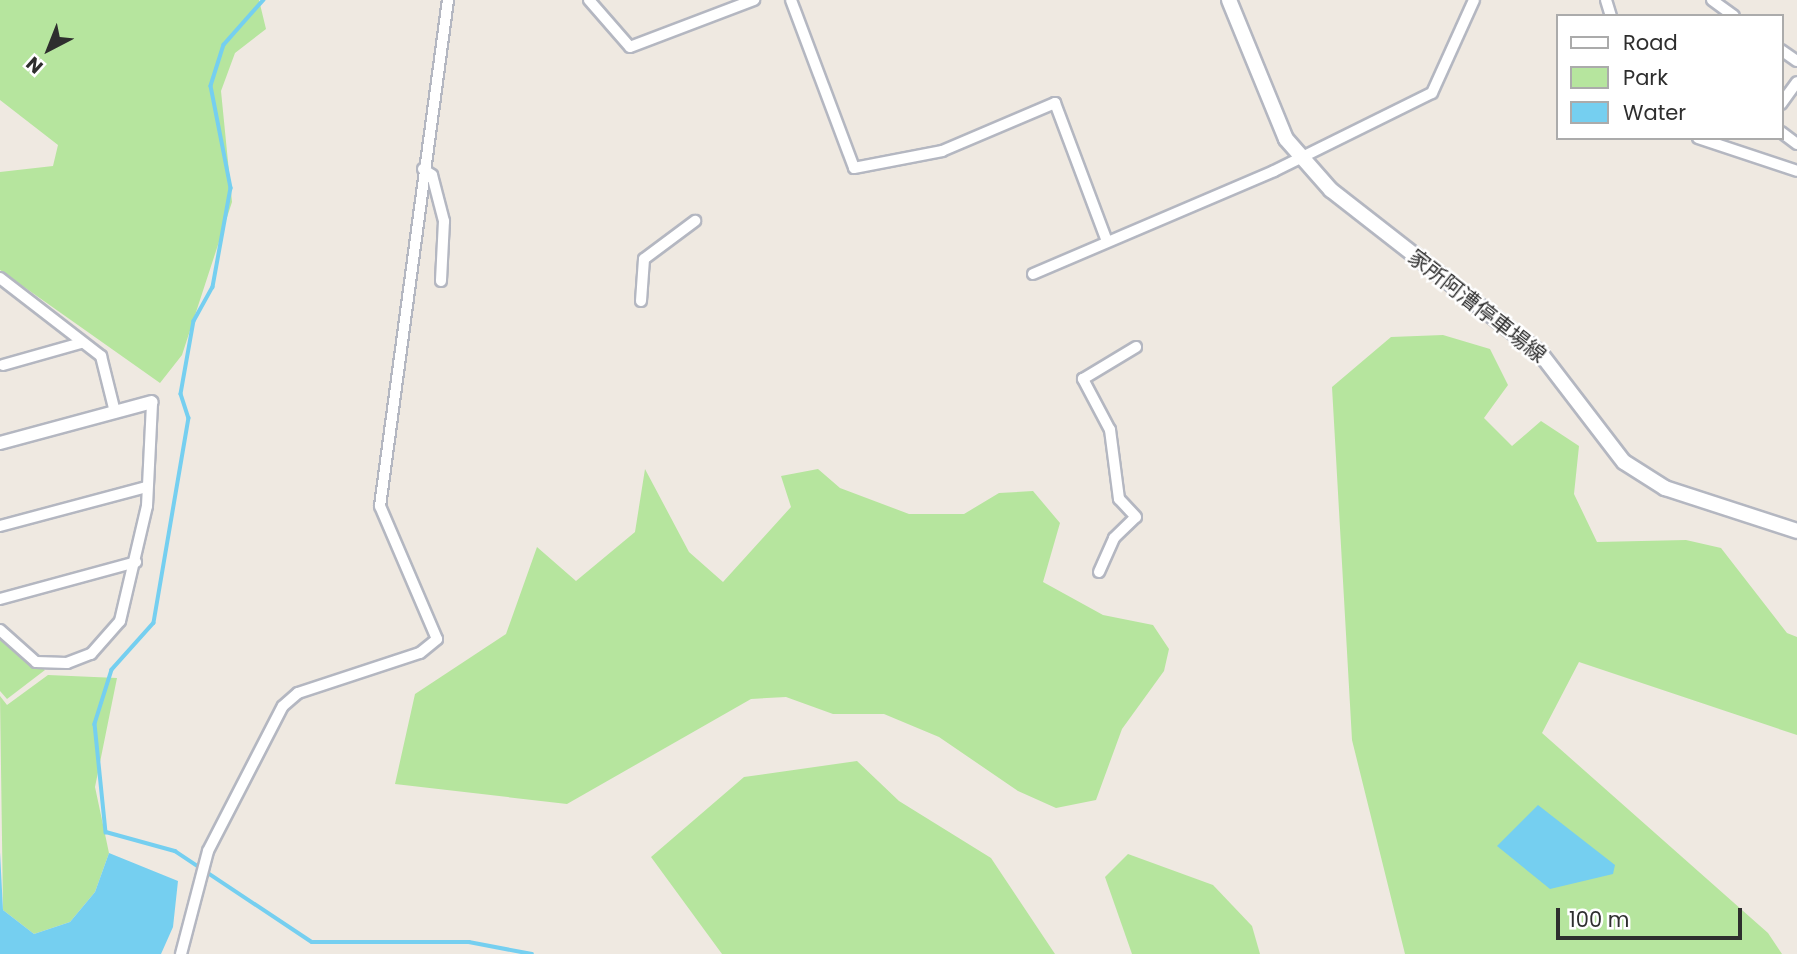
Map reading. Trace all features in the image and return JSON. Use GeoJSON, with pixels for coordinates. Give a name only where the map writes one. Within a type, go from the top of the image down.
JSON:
{"type":"FeatureCollection","features":[{"type":"Feature","properties":{"kind":"main road","name":"家所阿漕停車場線"},"geometry":{"type":"LineString","coordinates":[[1229,0],[1259,85],[1298,156],[1394,242],[1541,354],[1624,462],[1665,488],[1797,531]]}},
{"type":"Feature","properties":{"kind":"street"},"geometry":{"type":"LineString","coordinates":[[181,954],[208,851],[283,706],[298,694],[420,653],[437,639],[380,506],[423,169],[448,0]]}},
{"type":"Feature","properties":{"kind":"street"},"geometry":{"type":"LineString","coordinates":[[589,0],[630,47],[754,0]]}},
{"type":"Feature","properties":{"kind":"street"},"geometry":{"type":"LineString","coordinates":[[791,0],[854,169],[942,151],[1055,103],[1106,239]]}},
{"type":"Feature","properties":{"kind":"street"},"geometry":{"type":"LineString","coordinates":[[1033,274],[1432,93],[1474,0]]}},
{"type":"Feature","properties":{"kind":"street"},"geometry":{"type":"LineString","coordinates":[[1712,0],[1731,14]]}},
{"type":"Feature","properties":{"kind":"street"},"geometry":{"type":"LineString","coordinates":[[1783,101],[1797,82]]}},
{"type":"Feature","properties":{"kind":"street"},"geometry":{"type":"LineString","coordinates":[[1704,140],[1797,171]]}},
{"type":"Feature","properties":{"kind":"street"},"geometry":{"type":"LineString","coordinates":[[423,169],[432,175],[444,220],[441,281]]}},
{"type":"Feature","properties":{"kind":"street"},"geometry":{"type":"LineString","coordinates":[[641,301],[644,259],[695,221]]}},
{"type":"Feature","properties":{"kind":"street"},"geometry":{"type":"LineString","coordinates":[[0,278],[101,356],[115,412]]}},
{"type":"Feature","properties":{"kind":"street"},"geometry":{"type":"LineString","coordinates":[[0,352],[2,365],[81,343]]}},
{"type":"Feature","properties":{"kind":"street"},"geometry":{"type":"LineString","coordinates":[[1098,572],[1114,538],[1136,517],[1119,499],[1110,430],[1083,379],[1136,347]]}},
{"type":"Feature","properties":{"kind":"street"},"geometry":{"type":"LineString","coordinates":[[0,443],[152,402],[147,487],[136,562],[120,621],[83,659],[36,662],[0,629]]}},
{"type":"Feature","properties":{"kind":"street"},"geometry":{"type":"LineString","coordinates":[[0,526],[147,487]]}},
{"type":"Feature","properties":{"kind":"street"},"geometry":{"type":"LineString","coordinates":[[0,599],[136,562]]}},
{"type":"Feature","properties":{"kind":"green space"},"geometry":{"type":"Polygon","coordinates":[[[0,0],[259,0],[266,29],[235,53],[221,91],[232,202],[182,355],[160,383],[0,270],[0,172],[53,166],[58,145],[0,100],[0,0]]]}},
{"type":"Feature","properties":{"kind":"green space"},"geometry":{"type":"Polygon","coordinates":[[[1443,335],[1490,349],[1508,385],[1484,418],[1512,446],[1541,421],[1579,446],[1574,494],[1597,542],[1686,540],[1721,548],[1787,633],[1797,637],[1797,735],[1579,662],[1542,733],[1768,933],[1782,954],[1405,954],[1352,740],[1332,387],[1391,337],[1443,335]]]}},
{"type":"Feature","properties":{"kind":"green space"},"geometry":{"type":"Polygon","coordinates":[[[645,469],[689,552],[723,582],[791,507],[781,476],[818,469],[840,488],[909,514],[964,514],[999,493],[1033,491],[1060,523],[1043,582],[1103,615],[1153,625],[1169,649],[1164,671],[1122,729],[1096,800],[1056,808],[1018,791],[939,737],[884,714],[833,714],[786,697],[751,699],[567,804],[395,784],[415,694],[506,634],[537,547],[576,581],[635,532],[645,469]]]}},
{"type":"Feature","properties":{"kind":"green space"},"geometry":{"type":"Polygon","coordinates":[[[0,639],[45,670],[7,699],[0,691],[0,639]]]}},
{"type":"Feature","properties":{"kind":"green space"},"geometry":{"type":"Polygon","coordinates":[[[48,675],[117,678],[95,787],[109,853],[95,892],[70,922],[34,934],[3,910],[0,696],[7,705],[48,675]]]}},
{"type":"Feature","properties":{"kind":"green space"},"geometry":{"type":"Polygon","coordinates":[[[857,761],[899,801],[991,858],[1055,954],[722,954],[651,857],[744,777],[857,761]]]}},
{"type":"Feature","properties":{"kind":"green space"},"geometry":{"type":"Polygon","coordinates":[[[1128,854],[1213,885],[1252,926],[1260,954],[1132,954],[1105,877],[1128,854]]]}},
{"type":"Feature","properties":{"kind":"water"},"geometry":{"type":"Polygon","coordinates":[[[1538,805],[1615,865],[1613,874],[1550,889],[1497,846],[1538,805]]]}},
{"type":"Feature","properties":{"kind":"water"},"geometry":{"type":"Polygon","coordinates":[[[0,852],[3,910],[34,934],[70,922],[95,892],[109,853],[178,881],[173,927],[161,954],[0,954],[0,852]]]}},
{"type":"Feature","properties":{"kind":"waterway"},"geometry":{"type":"LineString","coordinates":[[264,0],[224,45],[211,86],[231,188],[213,287],[194,321],[181,394],[189,418],[154,623],[112,670],[95,724],[106,832],[175,851],[312,942],[469,942],[532,954]]}}]}
